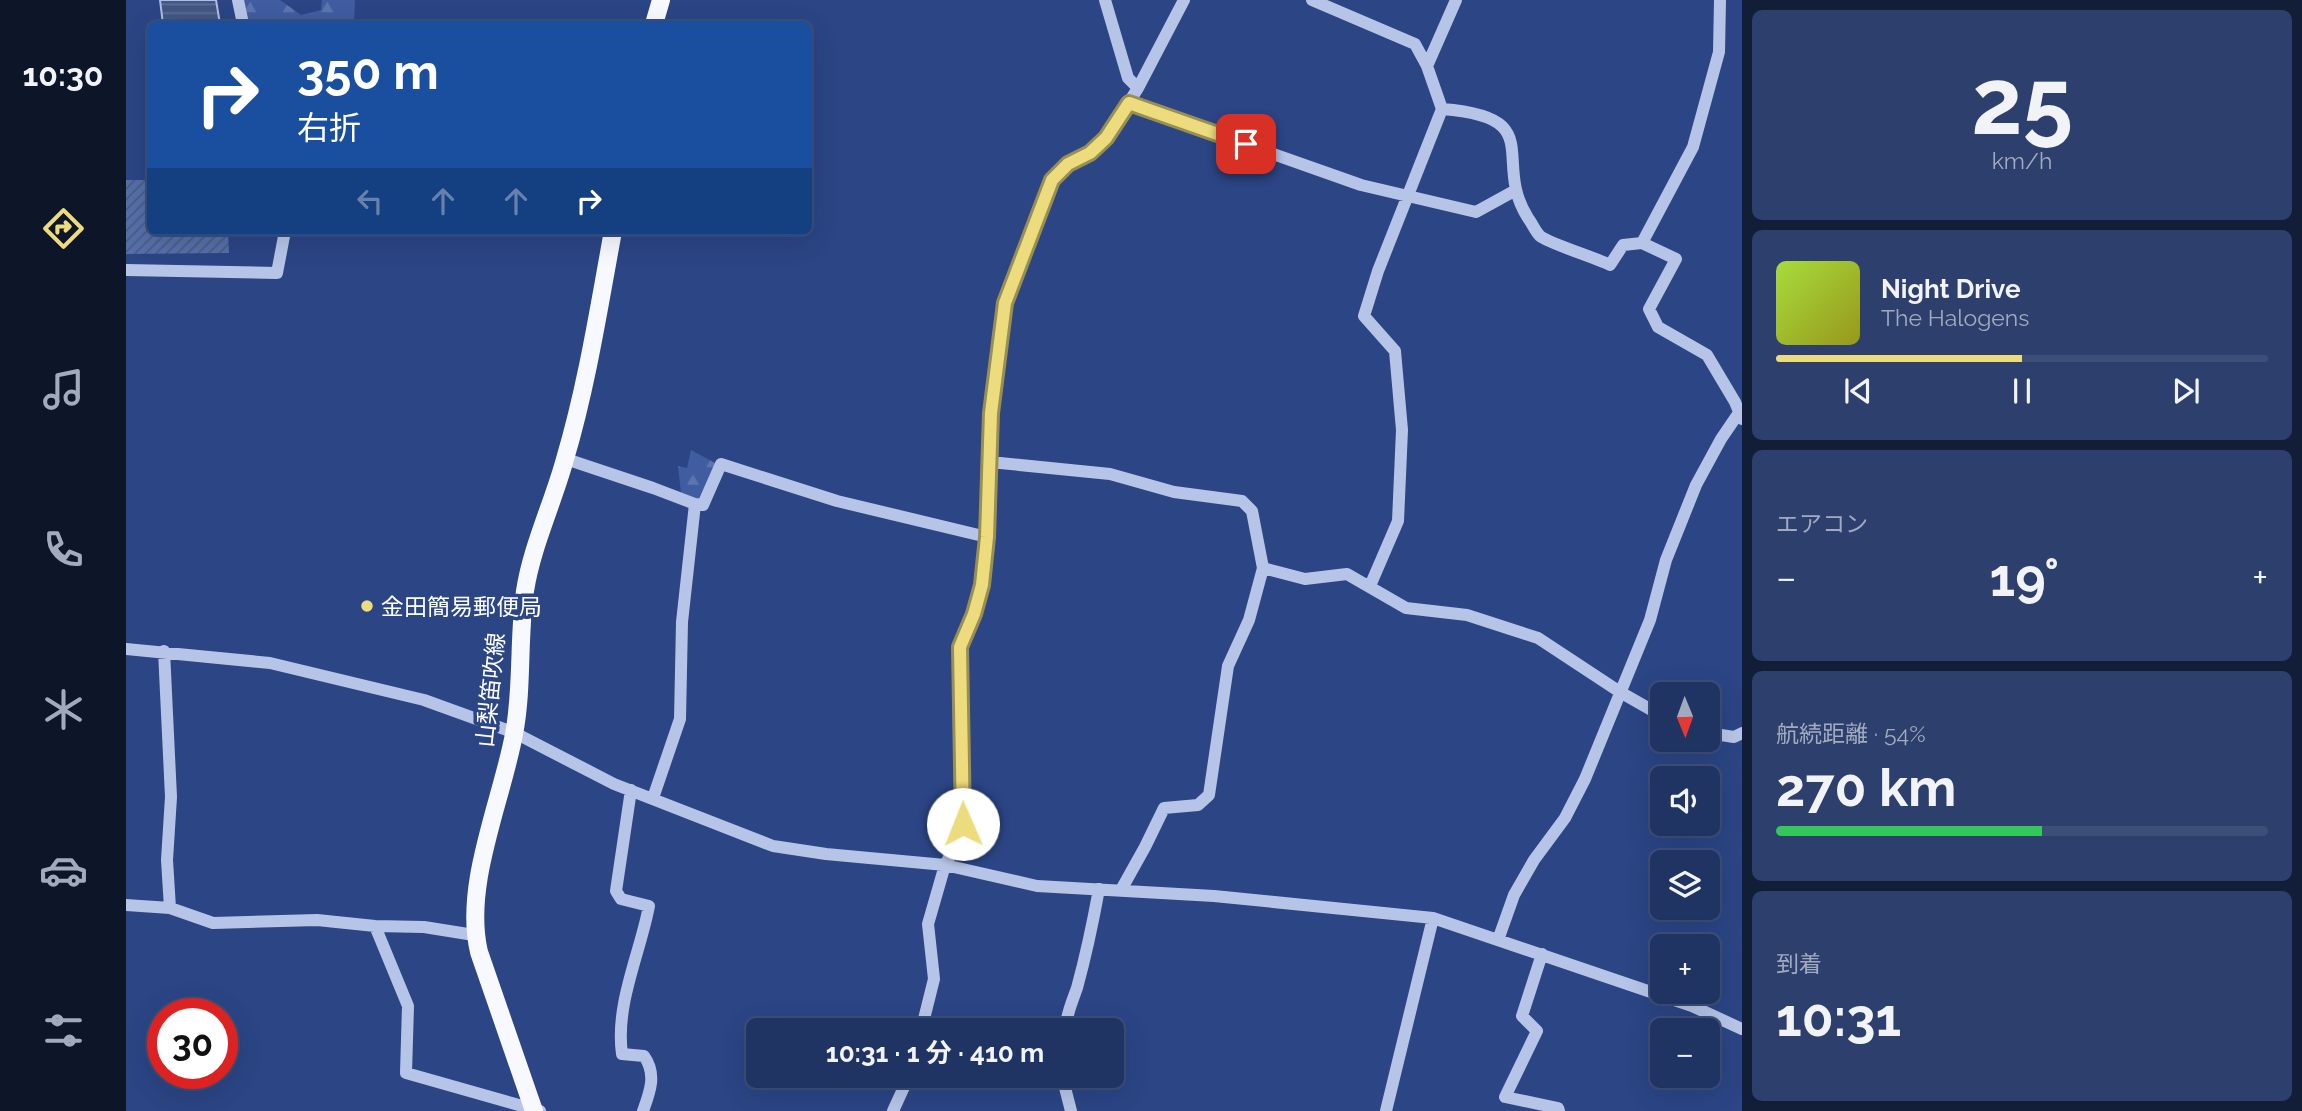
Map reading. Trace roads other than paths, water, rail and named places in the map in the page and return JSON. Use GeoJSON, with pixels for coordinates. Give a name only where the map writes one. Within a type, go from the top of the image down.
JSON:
{"type":"FeatureCollection","features":[{"type":"Feature","properties":{"kind":"main road"},"geometry":{"type":"LineString","coordinates":[[655,21],[661,0]]}},
{"type":"Feature","properties":{"kind":"main road","name":"山梨笛吹線"},"geometry":{"type":"LineString","coordinates":[[536,1111],[486,976],[474,935],[475,899],[514,733],[525,592],[532,560],[566,459],[584,383],[612,235]]}},
{"type":"Feature","properties":{"kind":"street"},"geometry":{"type":"LineString","coordinates":[[238,0],[242,21]]}},
{"type":"Feature","properties":{"kind":"street"},"geometry":{"type":"LineString","coordinates":[[1105,0],[1128,78],[1138,88]]}},
{"type":"Feature","properties":{"kind":"street"},"geometry":{"type":"LineString","coordinates":[[924,1018],[934,979],[928,924],[945,865],[961,835],[963,824],[960,647],[979,595],[987,537],[991,413],[1005,303],[1052,180],[1068,164],[1090,153],[1106,138],[1138,88],[1184,0]]}},
{"type":"Feature","properties":{"kind":"street"},"geometry":{"type":"LineString","coordinates":[[1312,0],[1415,44],[1427,66],[1442,109],[1378,271],[1364,316],[1395,351],[1402,430],[1398,521],[1370,586]]}},
{"type":"Feature","properties":{"kind":"street"},"geometry":{"type":"LineString","coordinates":[[1427,66],[1456,0]]}},
{"type":"Feature","properties":{"kind":"street"},"geometry":{"type":"LineString","coordinates":[[1642,243],[1693,147],[1719,52],[1720,0]]}},
{"type":"Feature","properties":{"kind":"street"},"geometry":{"type":"LineString","coordinates":[[1129,103],[1361,185],[1476,212],[1516,190]]}},
{"type":"Feature","properties":{"kind":"street"},"geometry":{"type":"LineString","coordinates":[[1442,109],[1491,117],[1502,125],[1511,139],[1516,190],[1525,214],[1541,236],[1609,265],[1623,245],[1642,243],[1676,259],[1649,309],[1658,327],[1707,355],[1735,401],[1740,416],[1721,439],[1696,485],[1666,561],[1650,620],[1585,779],[1565,818],[1534,860],[1514,895],[1498,940]]}},
{"type":"Feature","properties":{"kind":"street"},"geometry":{"type":"LineString","coordinates":[[126,270],[277,273],[284,235]]}},
{"type":"Feature","properties":{"kind":"street"},"geometry":{"type":"LineString","coordinates":[[566,459],[703,505],[721,464],[836,501],[987,537]]}},
{"type":"Feature","properties":{"kind":"street"},"geometry":{"type":"LineString","coordinates":[[990,462],[1110,474],[1174,492],[1242,501],[1252,511],[1262,568],[1249,620],[1228,666],[1209,795],[1198,805],[1164,808],[1121,890]]}},
{"type":"Feature","properties":{"kind":"street"},"geometry":{"type":"LineString","coordinates":[[653,798],[680,719],[682,622],[695,504]]}},
{"type":"Feature","properties":{"kind":"street"},"geometry":{"type":"LineString","coordinates":[[1262,568],[1305,579],[1347,574],[1406,608],[1467,615],[1538,638],[1650,709]]}},
{"type":"Feature","properties":{"kind":"street"},"geometry":{"type":"LineString","coordinates":[[126,649],[270,663],[424,699],[514,733],[631,790],[773,846],[826,854],[945,865],[1037,886],[1214,896],[1433,918],[1692,1006],[1742,1029]]}},
{"type":"Feature","properties":{"kind":"street"},"geometry":{"type":"LineString","coordinates":[[164,651],[171,797],[167,860],[170,908]]}},
{"type":"Feature","properties":{"kind":"street"},"geometry":{"type":"LineString","coordinates":[[1720,735],[1734,737],[1742,733]]}},
{"type":"Feature","properties":{"kind":"street"},"geometry":{"type":"LineString","coordinates":[[631,790],[615,891],[621,899],[649,906],[626,992],[620,1040],[622,1054],[644,1056],[650,1065],[650,1091],[643,1111]]}},
{"type":"Feature","properties":{"kind":"street"},"geometry":{"type":"LineString","coordinates":[[1066,1018],[1076,989],[1099,889]]}},
{"type":"Feature","properties":{"kind":"street"},"geometry":{"type":"LineString","coordinates":[[126,905],[170,908],[213,923],[317,920],[374,926],[424,927],[474,935]]}},
{"type":"Feature","properties":{"kind":"street"},"geometry":{"type":"LineString","coordinates":[[1386,1111],[1433,918]]}},
{"type":"Feature","properties":{"kind":"street"},"geometry":{"type":"LineString","coordinates":[[374,926],[408,1006],[406,1073],[536,1111]]}},
{"type":"Feature","properties":{"kind":"street"},"geometry":{"type":"LineString","coordinates":[[1542,954],[1522,1016],[1536,1031],[1505,1097],[1558,1108],[1559,1111]]}},
{"type":"Feature","properties":{"kind":"street"},"geometry":{"type":"LineString","coordinates":[[893,1111],[904,1088]]}},
{"type":"Feature","properties":{"kind":"street"},"geometry":{"type":"LineString","coordinates":[[1065,1088],[1071,1111]]}},
{"type":"Feature","properties":{"kind":"place","name":"金田簡易郵便局"},"geometry":{"type":"Point","coordinates":[367,606]}}]}
